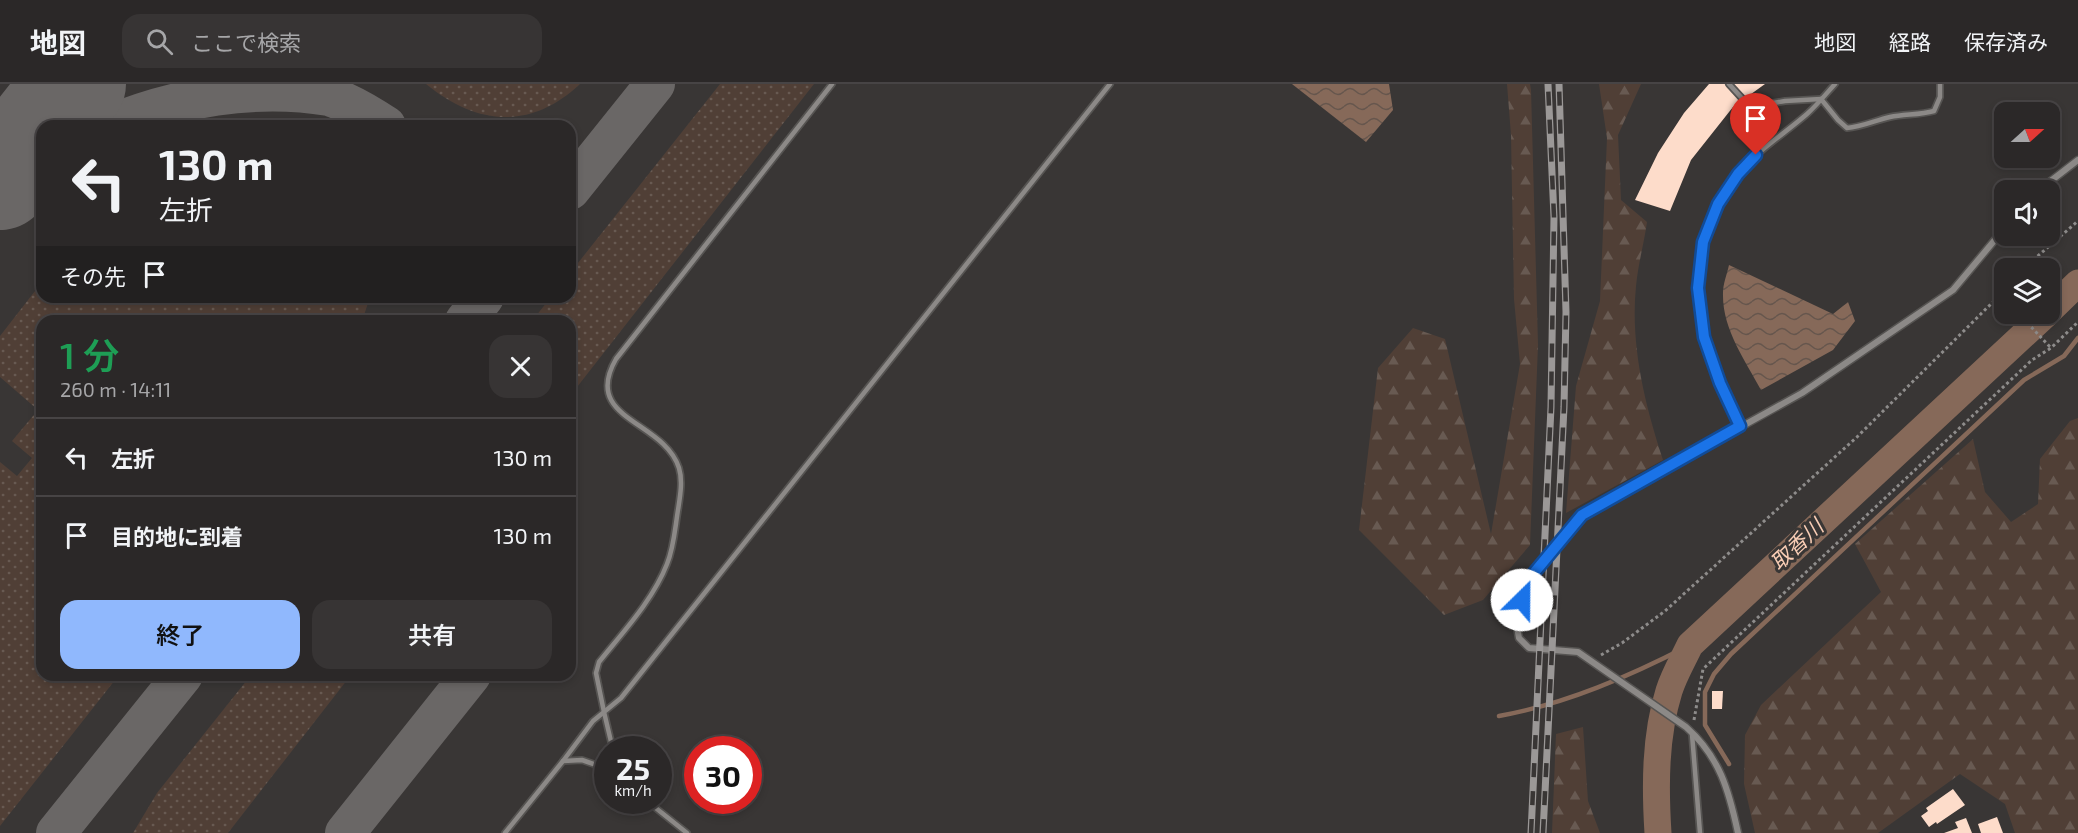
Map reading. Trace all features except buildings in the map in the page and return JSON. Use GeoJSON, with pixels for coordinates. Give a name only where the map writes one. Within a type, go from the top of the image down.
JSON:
{"type":"FeatureCollection","features":[{"type":"Feature","properties":{"kind":"street"},"geometry":{"type":"LineString","coordinates":[[2052,180],[2078,160]]}},
{"type":"Feature","properties":{"kind":"street"},"geometry":{"type":"LineString","coordinates":[[1738,833],[1730,795],[1714,760],[1699,739],[1689,730],[1578,652],[1529,648],[1519,638],[1516,622],[1529,579],[1582,515],[1802,393],[1953,290],[1994,241]]}},
{"type":"Feature","properties":{"kind":"lane"},"geometry":{"type":"LineString","coordinates":[[610,736],[596,673],[600,662],[649,596],[667,565],[673,544],[681,488],[679,468],[669,451],[611,401],[606,387],[608,373],[616,359],[832,84]]}},
{"type":"Feature","properties":{"kind":"lane"},"geometry":{"type":"LineString","coordinates":[[505,833],[593,721],[621,698],[1110,84]]}},
{"type":"Feature","properties":{"kind":"lane"},"geometry":{"type":"LineString","coordinates":[[1729,84],[1750,107],[1785,101],[1821,99]]}},
{"type":"Feature","properties":{"kind":"lane"},"geometry":{"type":"LineString","coordinates":[[1740,426],[1720,383],[1704,337],[1698,288],[1703,242],[1718,204],[1738,174],[1756,155],[1808,113],[1835,84]]}},
{"type":"Feature","properties":{"kind":"lane"},"geometry":{"type":"LineString","coordinates":[[1821,99],[1842,124],[1847,128],[1855,127],[1892,117],[1934,111],[1940,97],[1940,84]]}},
{"type":"Feature","properties":{"kind":"lane"},"geometry":{"type":"LineString","coordinates":[[1689,730],[1700,833]]}},
{"type":"Feature","properties":{"kind":"lane"},"geometry":{"type":"LineString","coordinates":[[563,760],[582,760],[594,764]]}},
{"type":"Feature","properties":{"kind":"lane"},"geometry":{"type":"LineString","coordinates":[[663,814],[687,833]]}},
{"type":"Feature","properties":{"kind":"path"},"geometry":{"type":"LineString","coordinates":[[2035,258],[2078,221]]}},
{"type":"Feature","properties":{"kind":"path"},"geometry":{"type":"LineString","coordinates":[[1593,662],[1665,611],[1857,437],[1994,303]]}},
{"type":"Feature","properties":{"kind":"path"},"geometry":{"type":"LineString","coordinates":[[1699,739],[1694,728],[1694,712],[1703,669],[2032,360],[2051,348],[2078,322]]}},
{"type":"Feature","properties":{"kind":"path"},"geometry":{"type":"LineString","coordinates":[[2029,324],[2051,348]]}},
{"type":"Feature","properties":{"kind":"green space"},"geometry":{"type":"Polygon","coordinates":[[[426,84],[580,84],[542,110],[503,117],[464,108],[426,84]]]}},
{"type":"Feature","properties":{"kind":"green space"},"geometry":{"type":"Polygon","coordinates":[[[720,84],[814,84],[576,388],[576,315],[537,315],[546,303],[576,303],[576,265],[720,84]]]}},
{"type":"Feature","properties":{"kind":"green space"},"geometry":{"type":"Polygon","coordinates":[[[1507,84],[1530,84],[1531,90],[1538,345],[1530,545],[1483,600],[1444,615],[1359,530],[1378,368],[1413,328],[1445,339],[1491,534],[1520,364],[1514,299],[1511,135],[1507,84]]]}},
{"type":"Feature","properties":{"kind":"green space"},"geometry":{"type":"Polygon","coordinates":[[[1599,84],[1641,84],[1618,135],[1621,200],[1647,222],[1636,286],[1635,330],[1640,374],[1663,460],[1566,513],[1576,386],[1600,301],[1607,138],[1599,84]]]}},
{"type":"Feature","properties":{"kind":"green space"},"geometry":{"type":"Polygon","coordinates":[[[36,290],[36,303],[368,303],[364,315],[36,315],[36,408],[0,377],[0,336],[36,290]]]}},
{"type":"Feature","properties":{"kind":"green space"},"geometry":{"type":"Polygon","coordinates":[[[36,412],[36,681],[114,681],[0,826],[0,462],[17,476],[32,458],[12,441],[36,412]]]}},
{"type":"Feature","properties":{"kind":"green space"},"geometry":{"type":"Polygon","coordinates":[[[2078,418],[2078,833],[2015,833],[2005,804],[1960,774],[1878,833],[1755,833],[1744,784],[1745,735],[1761,705],[1881,592],[1855,544],[1973,439],[1985,492],[2011,522],[2038,504],[2040,459],[2070,421],[2078,418]]]}},
{"type":"Feature","properties":{"kind":"green space"},"geometry":{"type":"Polygon","coordinates":[[[246,681],[346,681],[228,833],[133,833],[157,793],[246,681]]]}},
{"type":"Feature","properties":{"kind":"green space"},"geometry":{"type":"Polygon","coordinates":[[[1583,727],[1588,801],[1600,833],[1552,833],[1556,734],[1583,727]]]}},
{"type":"Feature","properties":{"kind":"water"},"geometry":{"type":"Polygon","coordinates":[[[1292,84],[1389,84],[1393,110],[1366,142],[1292,84]]]}},
{"type":"Feature","properties":{"kind":"water"},"geometry":{"type":"Polygon","coordinates":[[[1729,265],[1833,314],[1848,302],[1855,321],[1833,350],[1761,390],[1730,332],[1726,319],[1723,293],[1729,265]]]}},
{"type":"Feature","properties":{"kind":"waterway","name":"取香川"},"geometry":{"type":"LineString","coordinates":[[2060,300],[2078,283]]}},
{"type":"Feature","properties":{"kind":"waterway","name":"取香川"},"geometry":{"type":"LineString","coordinates":[[1658,833],[1656,779],[1664,708],[1671,685],[1690,645],[2035,324]]}},
{"type":"Feature","properties":{"kind":"waterway"},"geometry":{"type":"LineString","coordinates":[[1729,764],[1705,725],[1705,692],[1714,674],[1731,654],[2024,380],[2064,356],[2078,338]]}},
{"type":"Feature","properties":{"kind":"waterway"},"geometry":{"type":"LineString","coordinates":[[1499,716],[1549,704],[1597,688],[1690,645]]}},
{"type":"Feature","properties":{"kind":"taxiway"},"geometry":{"type":"LineString","coordinates":[[576,183],[655,84]]}},
{"type":"Feature","properties":{"kind":"taxiway"},"geometry":{"type":"LineString","coordinates":[[123,120],[160,107],[188,101],[216,96],[273,92],[329,96],[359,109],[376,120]]}},
{"type":"Feature","properties":{"kind":"taxiway"},"geometry":{"type":"LineString","coordinates":[[0,194],[36,167]]}},
{"type":"Feature","properties":{"kind":"taxiway"},"geometry":{"type":"LineString","coordinates":[[470,315],[479,303]]}},
{"type":"Feature","properties":{"kind":"taxiway"},"geometry":{"type":"LineString","coordinates":[[56,833],[178,681]]}},
{"type":"Feature","properties":{"kind":"taxiway"},"geometry":{"type":"LineString","coordinates":[[345,833],[466,681]]}},
{"type":"Feature","properties":{"kind":"runway"},"geometry":{"type":"LineString","coordinates":[[47,120],[75,84]]}},
{"type":"Feature","properties":{"kind":"runway"},"geometry":{"type":"LineString","coordinates":[[0,179],[36,133]]}},
{"type":"Feature","properties":{"kind":"railway"},"geometry":{"type":"LineString","coordinates":[[1531,833],[1551,407],[1554,217],[1548,84]]}},
{"type":"Feature","properties":{"kind":"railway"},"geometry":{"type":"LineString","coordinates":[[1543,833],[1564,407],[1566,312],[1559,84]]}},
{"type":"Feature","properties":{"kind":"route"},"geometry":{"type":"LineString","coordinates":[[1522,600],[1529,579],[1582,515],[1740,426],[1720,383],[1704,337],[1698,288],[1703,242],[1718,204],[1738,174],[1756,155]]}}]}
